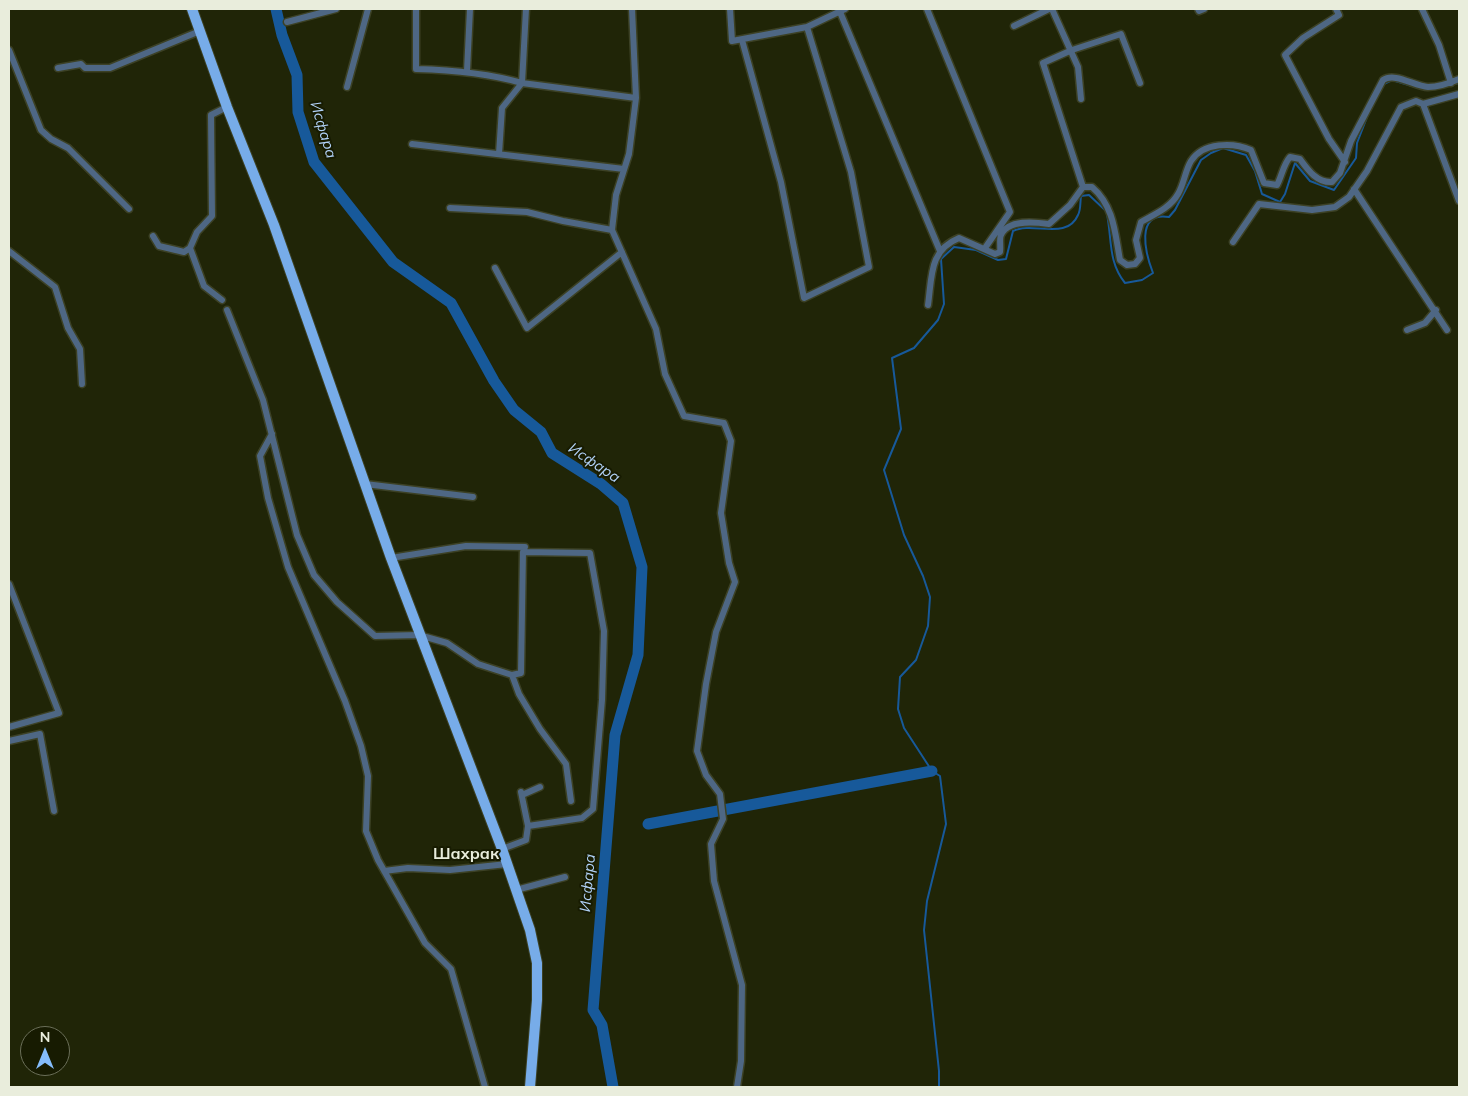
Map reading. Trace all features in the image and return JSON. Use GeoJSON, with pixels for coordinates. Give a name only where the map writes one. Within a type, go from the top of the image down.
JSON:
{"type":"FeatureCollection","features":[{"type":"Feature","properties":{"kind":"main road"},"geometry":{"type":"LineString","coordinates":[[192,9],[227,107],[274,225],[391,558],[508,864],[530,930],[537,963],[537,1000],[530,1087]]}},
{"type":"Feature","properties":{"kind":"street"},"geometry":{"type":"LineString","coordinates":[[287,22],[336,9]]}},
{"type":"Feature","properties":{"kind":"street"},"geometry":{"type":"LineString","coordinates":[[347,87],[368,9]]}},
{"type":"Feature","properties":{"kind":"street"},"geometry":{"type":"LineString","coordinates":[[416,9],[416,69],[493,74],[522,82],[636,98]]}},
{"type":"Feature","properties":{"kind":"street"},"geometry":{"type":"LineString","coordinates":[[467,71],[470,9]]}},
{"type":"Feature","properties":{"kind":"street"},"geometry":{"type":"LineString","coordinates":[[499,154],[502,108],[522,82],[526,9]]}},
{"type":"Feature","properties":{"kind":"street"},"geometry":{"type":"LineString","coordinates":[[632,9],[636,98],[624,169],[616,194],[612,230],[656,329],[664,374],[684,416],[724,423],[731,441],[721,513],[735,582],[716,632],[706,684],[698,751],[706,775],[720,794],[723,819],[711,844],[714,880],[742,984],[741,1061],[737,1087]]}},
{"type":"Feature","properties":{"kind":"street"},"geometry":{"type":"LineString","coordinates":[[730,9],[732,41],[807,27],[842,10],[940,251]]}},
{"type":"Feature","properties":{"kind":"street"},"geometry":{"type":"LineString","coordinates":[[927,9],[1010,212],[985,248]]}},
{"type":"Feature","properties":{"kind":"street"},"geometry":{"type":"LineString","coordinates":[[1014,26],[1051,9],[1072,50],[1081,82],[1082,99]]}},
{"type":"Feature","properties":{"kind":"street"},"geometry":{"type":"LineString","coordinates":[[1198,9],[1199,11],[1204,9]]}},
{"type":"Feature","properties":{"kind":"street"},"geometry":{"type":"LineString","coordinates":[[1336,9],[1339,15],[1303,38],[1284,55],[1329,138],[1345,162]]}},
{"type":"Feature","properties":{"kind":"street"},"geometry":{"type":"LineString","coordinates":[[1422,9],[1439,45],[1450,82]]}},
{"type":"Feature","properties":{"kind":"street"},"geometry":{"type":"LineString","coordinates":[[742,40],[781,182],[804,298],[869,267],[850,172],[807,27]]}},
{"type":"Feature","properties":{"kind":"street"},"geometry":{"type":"LineString","coordinates":[[58,68],[81,64],[86,68],[110,68],[200,31]]}},
{"type":"Feature","properties":{"kind":"street"},"geometry":{"type":"LineString","coordinates":[[1083,187],[1043,63],[1072,50],[1121,34],[1140,83]]}},
{"type":"Feature","properties":{"kind":"street"},"geometry":{"type":"LineString","coordinates":[[9,50],[41,130],[51,139],[68,148],[128,209]]}},
{"type":"Feature","properties":{"kind":"street"},"geometry":{"type":"LineString","coordinates":[[1083,187],[1092,187],[1102,195],[1111,210],[1120,260],[1127,264],[1135,264],[1140,258],[1136,240],[1141,222],[1167,208],[1178,194],[1196,153],[1210,147],[1240,145],[1251,150],[1264,183],[1277,185],[1283,175],[1284,163],[1290,157],[1300,159],[1314,176],[1326,182],[1332,182],[1345,162],[1351,140],[1383,80],[1388,77],[1395,77],[1430,87],[1459,79]]}},
{"type":"Feature","properties":{"kind":"street"},"geometry":{"type":"LineString","coordinates":[[1233,242],[1259,204],[1312,210],[1335,207],[1349,197],[1367,171],[1401,107],[1416,101],[1423,104],[1459,94]]}},
{"type":"Feature","properties":{"kind":"street"},"geometry":{"type":"LineString","coordinates":[[1423,104],[1459,201]]}},
{"type":"Feature","properties":{"kind":"street"},"geometry":{"type":"LineString","coordinates":[[153,236],[159,246],[184,252],[190,248],[197,232],[212,216],[211,115],[227,107]]}},
{"type":"Feature","properties":{"kind":"street"},"geometry":{"type":"LineString","coordinates":[[412,144],[624,169]]}},
{"type":"Feature","properties":{"kind":"street"},"geometry":{"type":"LineString","coordinates":[[928,305],[933,268],[940,251],[947,243],[959,238],[995,254],[1000,252],[1000,236],[1007,228],[1022,222],[1049,224],[1070,205],[1083,187]]}},
{"type":"Feature","properties":{"kind":"street"},"geometry":{"type":"LineString","coordinates":[[1354,189],[1436,310],[1447,330]]}},
{"type":"Feature","properties":{"kind":"street"},"geometry":{"type":"LineString","coordinates":[[450,208],[527,212],[612,230]]}},
{"type":"Feature","properties":{"kind":"street"},"geometry":{"type":"LineString","coordinates":[[190,248],[204,286],[222,300]]}},
{"type":"Feature","properties":{"kind":"street"},"geometry":{"type":"LineString","coordinates":[[9,251],[55,286],[68,328],[80,349],[82,384]]}},
{"type":"Feature","properties":{"kind":"street"},"geometry":{"type":"LineString","coordinates":[[495,268],[527,328],[622,252]]}},
{"type":"Feature","properties":{"kind":"street"},"geometry":{"type":"LineString","coordinates":[[227,310],[263,400],[298,534],[314,575],[337,602],[375,636],[419,634],[447,643],[478,664],[512,676],[521,673],[523,552],[525,547],[466,546],[391,558]]}},
{"type":"Feature","properties":{"kind":"street"},"geometry":{"type":"LineString","coordinates":[[1407,330],[1425,323],[1436,310]]}},
{"type":"Feature","properties":{"kind":"street"},"geometry":{"type":"LineString","coordinates":[[272,434],[260,456],[268,498],[288,567],[345,701],[361,746],[368,776],[366,831],[384,871],[425,943],[451,970],[485,1087]]}},
{"type":"Feature","properties":{"kind":"street"},"geometry":{"type":"LineString","coordinates":[[365,484],[473,496]]}},
{"type":"Feature","properties":{"kind":"street"},"geometry":{"type":"LineString","coordinates":[[523,552],[590,553],[604,631],[602,700],[593,809],[582,818],[555,824],[528,826]]}},
{"type":"Feature","properties":{"kind":"street"},"geometry":{"type":"LineString","coordinates":[[9,584],[59,713],[9,727]]}},
{"type":"Feature","properties":{"kind":"street"},"geometry":{"type":"LineString","coordinates":[[512,676],[519,694],[540,729],[566,764],[571,801]]}},
{"type":"Feature","properties":{"kind":"street"},"geometry":{"type":"LineString","coordinates":[[9,741],[40,734],[54,811]]}},
{"type":"Feature","properties":{"kind":"street"},"geometry":{"type":"LineString","coordinates":[[502,850],[526,840],[528,826],[521,793],[540,787]]}},
{"type":"Feature","properties":{"kind":"street"},"geometry":{"type":"LineString","coordinates":[[384,871],[408,868],[450,870],[508,864]]}},
{"type":"Feature","properties":{"kind":"street"},"geometry":{"type":"LineString","coordinates":[[516,890],[565,877]]}},
{"type":"Feature","properties":{"kind":"waterway","name":"Исфара"},"geometry":{"type":"LineString","coordinates":[[276,9],[282,35],[297,75],[298,112],[314,162],[393,262],[451,303],[494,381],[514,410],[541,432],[552,453],[601,484],[623,503],[642,567],[638,655],[615,735],[593,1010],[602,1025],[613,1087]]}},
{"type":"Feature","properties":{"kind":"waterway"},"geometry":{"type":"LineString","coordinates":[[1384,84],[1392,80],[1422,89]]}},
{"type":"Feature","properties":{"kind":"waterway"},"geometry":{"type":"LineString","coordinates":[[1453,84],[1459,83]]}},
{"type":"Feature","properties":{"kind":"waterway"},"geometry":{"type":"LineString","coordinates":[[1107,214],[1113,259],[1120,275],[1125,283],[1142,280],[1153,273],[1146,246],[1145,236],[1147,227],[1151,221],[1158,217],[1169,217],[1175,210],[1201,160],[1223,148],[1246,155],[1255,171],[1262,194],[1280,202],[1285,194],[1295,163],[1310,181],[1334,190],[1356,158],[1357,143],[1369,112]]}},
{"type":"Feature","properties":{"kind":"waterway"},"geometry":{"type":"LineString","coordinates":[[939,1087],[939,1071],[924,930],[927,901],[946,824],[940,776],[932,771],[904,728],[898,709],[900,677],[916,660],[928,626],[930,597],[923,576],[904,535],[884,470],[901,429],[892,358],[914,348],[938,320],[944,304],[941,259],[954,247],[976,250],[998,260],[1006,259],[1013,231],[1030,228],[1058,229],[1066,227],[1073,223],[1078,215],[1081,196],[1089,195],[1105,210]]}},
{"type":"Feature","properties":{"kind":"waterway"},"geometry":{"type":"LineString","coordinates":[[648,824],[932,771]]}},
{"type":"Feature","properties":{"kind":"district","name":"Шахрак"},"geometry":{"type":"Point","coordinates":[466,854]}}]}
